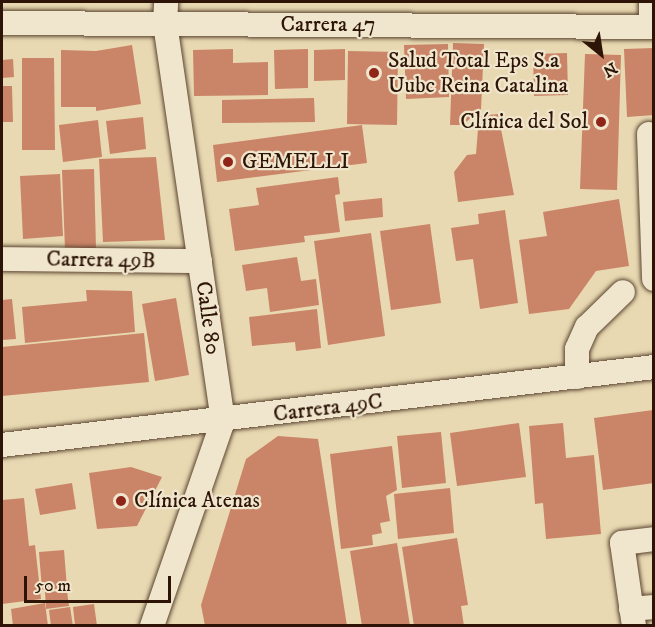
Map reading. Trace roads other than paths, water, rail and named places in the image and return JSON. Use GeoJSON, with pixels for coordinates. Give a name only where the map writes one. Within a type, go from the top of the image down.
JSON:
{"type":"FeatureCollection","features":[{"type":"Feature","properties":{"kind":"street"},"geometry":{"type":"LineString","coordinates":[[651,2],[652,27]]}},
{"type":"Feature","properties":{"kind":"street","name":"Carrera 47"},"geometry":{"type":"LineString","coordinates":[[2,23],[166,13],[652,27]]}},
{"type":"Feature","properties":{"kind":"street","name":"Calle 80"},"geometry":{"type":"LineString","coordinates":[[152,626],[223,421],[166,13]]}},
{"type":"Feature","properties":{"kind":"street"},"geometry":{"type":"LineString","coordinates":[[649,134],[654,279]]}},
{"type":"Feature","properties":{"kind":"street","name":"Carrera 49B"},"geometry":{"type":"LineString","coordinates":[[2,259],[200,261]]}},
{"type":"Feature","properties":{"kind":"street"},"geometry":{"type":"LineString","coordinates":[[578,377],[577,349],[587,327],[623,292]]}},
{"type":"Feature","properties":{"kind":"street","name":"Carrera 49C"},"geometry":{"type":"LineString","coordinates":[[2,446],[654,367]]}},
{"type":"Feature","properties":{"kind":"street"},"geometry":{"type":"LineString","coordinates":[[640,614],[622,543],[654,539]]}},
{"type":"Feature","properties":{"kind":"place","name":"Salud Total Eps S.a Uubc Reina Catalina"},"geometry":{"type":"Point","coordinates":[374,73]}},
{"type":"Feature","properties":{"kind":"place","name":"Clínica del Sol"},"geometry":{"type":"Point","coordinates":[601,122]}},
{"type":"Feature","properties":{"kind":"place","name":"GEMELLI"},"geometry":{"type":"Point","coordinates":[228,162]}},
{"type":"Feature","properties":{"kind":"place","name":"Clínica Atenas"},"geometry":{"type":"Point","coordinates":[121,501]}}]}
